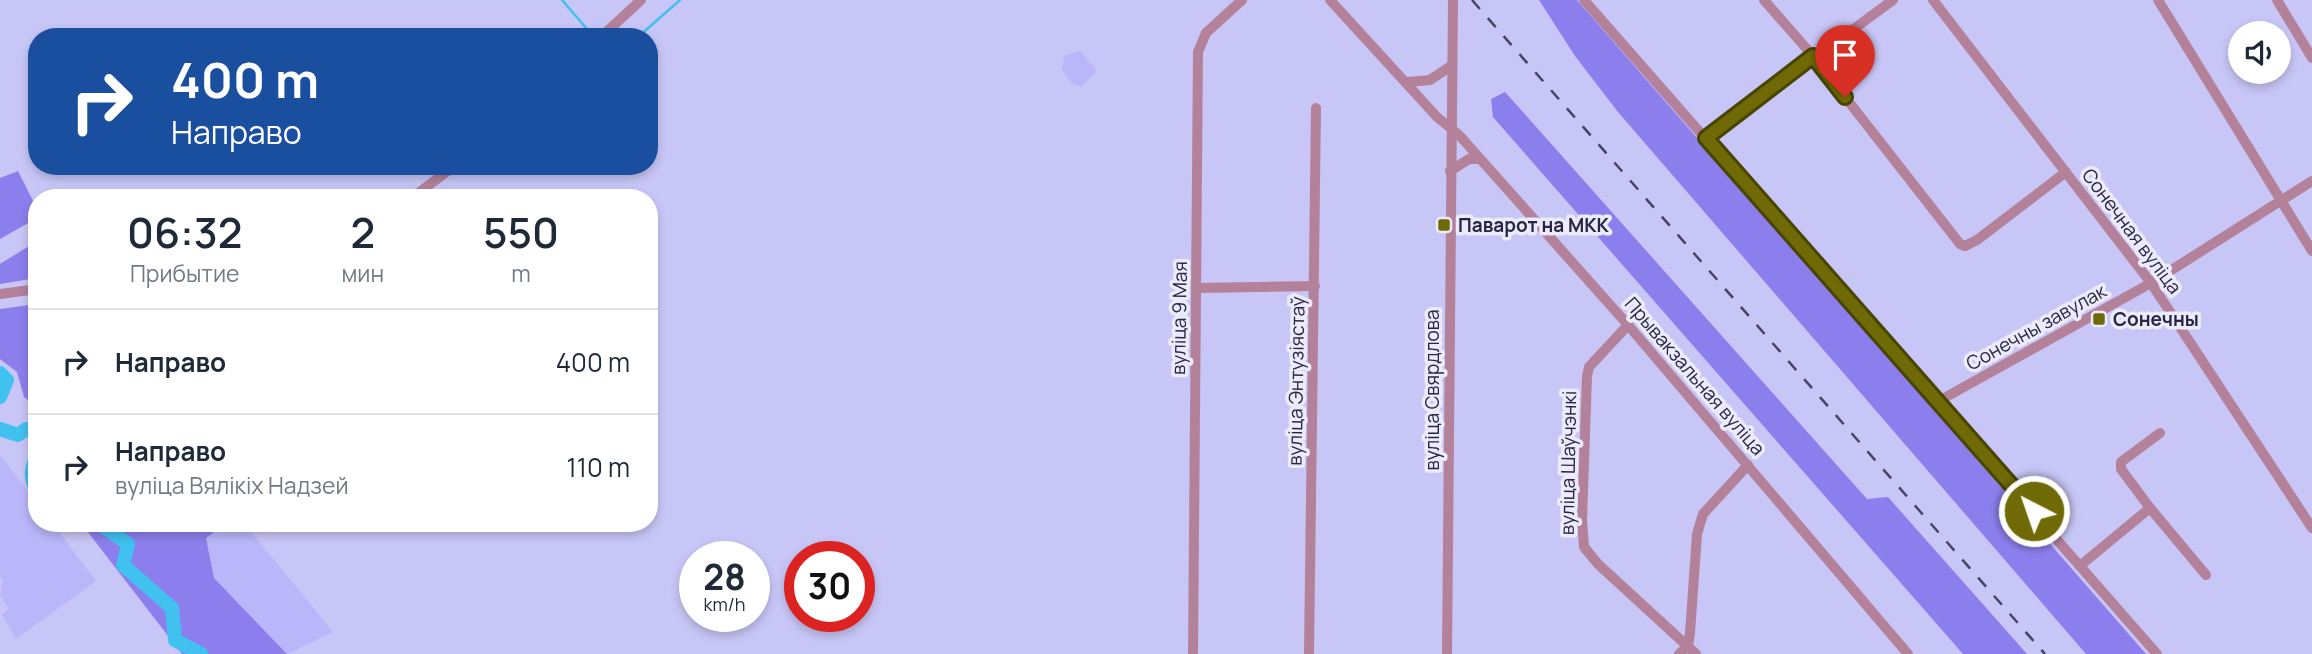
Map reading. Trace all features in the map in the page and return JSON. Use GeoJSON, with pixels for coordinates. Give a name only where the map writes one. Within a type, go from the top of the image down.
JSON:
{"type":"FeatureCollection","features":[{"type":"Feature","properties":{"kind":"street"},"geometry":{"type":"LineString","coordinates":[[611,28],[641,0]]}},
{"type":"Feature","properties":{"kind":"street","name":"вуліца 9 Мая"},"geometry":{"type":"LineString","coordinates":[[1193,654],[1198,51],[1206,33],[1242,0]]}},
{"type":"Feature","properties":{"kind":"street"},"geometry":{"type":"LineString","coordinates":[[1331,0],[1437,117],[1450,127]]}},
{"type":"Feature","properties":{"kind":"street","name":"вуліца Свярдлова"},"geometry":{"type":"LineString","coordinates":[[1447,654],[1453,0]]}},
{"type":"Feature","properties":{"kind":"street"},"geometry":{"type":"LineString","coordinates":[[1584,0],[2157,654]]}},
{"type":"Feature","properties":{"kind":"street"},"geometry":{"type":"LineString","coordinates":[[1764,0],[1813,56],[1960,244],[1965,246],[1978,240],[2066,172]]}},
{"type":"Feature","properties":{"kind":"street"},"geometry":{"type":"LineString","coordinates":[[1706,138],[1813,56],[1893,0]]}},
{"type":"Feature","properties":{"kind":"street","name":"Сонечная вуліца"},"geometry":{"type":"LineString","coordinates":[[1933,0],[2151,283],[2312,528]]}},
{"type":"Feature","properties":{"kind":"street"},"geometry":{"type":"LineString","coordinates":[[2158,0],[2312,251]]}},
{"type":"Feature","properties":{"kind":"street"},"geometry":{"type":"LineString","coordinates":[[2277,0],[2312,58]]}},
{"type":"Feature","properties":{"kind":"street"},"geometry":{"type":"LineString","coordinates":[[1408,82],[1430,80],[1451,66]]}},
{"type":"Feature","properties":{"kind":"street","name":"вуліца Энтузіястаў"},"geometry":{"type":"LineString","coordinates":[[1309,654],[1316,108]]}},
{"type":"Feature","properties":{"kind":"street","name":"Прывакзальная вуліца"},"geometry":{"type":"LineString","coordinates":[[1450,127],[1628,325],[1908,654]]}},
{"type":"Feature","properties":{"kind":"street"},"geometry":{"type":"LineString","coordinates":[[1450,171],[1469,159],[1479,159]]}},
{"type":"Feature","properties":{"kind":"street"},"geometry":{"type":"LineString","coordinates":[[424,189],[442,175]]}},
{"type":"Feature","properties":{"kind":"street","name":"Сонечны завулак"},"geometry":{"type":"LineString","coordinates":[[1937,402],[2151,283],[2312,181]]}},
{"type":"Feature","properties":{"kind":"street"},"geometry":{"type":"LineString","coordinates":[[1197,288],[1315,285]]}},
{"type":"Feature","properties":{"kind":"street"},"geometry":{"type":"LineString","coordinates":[[0,295],[28,290]]}},
{"type":"Feature","properties":{"kind":"street","name":"вуліца Шаўчэнкі"},"geometry":{"type":"LineString","coordinates":[[1628,325],[1590,367],[1587,376],[1582,520],[1584,547],[1598,564],[1688,651]]}},
{"type":"Feature","properties":{"kind":"street"},"geometry":{"type":"LineString","coordinates":[[2160,433],[2121,462],[2121,469],[2206,575]]}},
{"type":"Feature","properties":{"kind":"street"},"geometry":{"type":"LineString","coordinates":[[1688,651],[1703,514],[1748,465]]}},
{"type":"Feature","properties":{"kind":"street"},"geometry":{"type":"LineString","coordinates":[[2081,565],[2150,508]]}},
{"type":"Feature","properties":{"kind":"shaded area"},"geometry":{"type":"Polygon","coordinates":[[[1539,0],[1577,0],[2146,654],[2086,654],[1618,112],[1575,56],[1539,0]]]}},
{"type":"Feature","properties":{"kind":"shaded area"},"geometry":{"type":"Polygon","coordinates":[[[1080,51],[1097,70],[1081,87],[1071,83],[1062,70],[1064,56],[1080,51]]]}},
{"type":"Feature","properties":{"kind":"shaded area"},"geometry":{"type":"Polygon","coordinates":[[[1505,92],[1867,499],[1888,497],[2027,654],[1963,654],[1493,117],[1491,99],[1505,92]]]}},
{"type":"Feature","properties":{"kind":"shaded area"},"geometry":{"type":"Polygon","coordinates":[[[18,171],[28,191],[28,223],[0,239],[0,178],[18,171]]]}},
{"type":"Feature","properties":{"kind":"shaded area"},"geometry":{"type":"Polygon","coordinates":[[[28,247],[28,279],[0,284],[0,264],[28,247]]]}},
{"type":"Feature","properties":{"kind":"shaded area"},"geometry":{"type":"Polygon","coordinates":[[[28,305],[28,400],[24,397],[17,372],[0,359],[0,309],[28,305]]]}},
{"type":"Feature","properties":{"kind":"shaded area"},"geometry":{"type":"Polygon","coordinates":[[[0,455],[28,491],[28,532],[59,532],[96,581],[16,639],[2,615],[9,609],[0,596],[3,580],[0,576],[0,455]]]}},
{"type":"Feature","properties":{"kind":"shaded area"},"geometry":{"type":"Polygon","coordinates":[[[88,532],[214,532],[206,538],[214,578],[287,654],[182,654],[88,532]]]}},
{"type":"Feature","properties":{"kind":"shaded area"},"geometry":{"type":"Polygon","coordinates":[[[214,532],[251,532],[333,632],[287,654],[214,578],[206,538],[214,532]]]}},
{"type":"Feature","properties":{"kind":"waterway"},"geometry":{"type":"LineString","coordinates":[[562,0],[586,28]]}},
{"type":"Feature","properties":{"kind":"waterway"},"geometry":{"type":"LineString","coordinates":[[648,28],[680,0]]}},
{"type":"Feature","properties":{"kind":"waterway"},"geometry":{"type":"LineString","coordinates":[[0,373],[7,380],[0,397]]}},
{"type":"Feature","properties":{"kind":"waterway"},"geometry":{"type":"LineString","coordinates":[[0,429],[18,435],[28,430]]}},
{"type":"Feature","properties":{"kind":"waterway"},"geometry":{"type":"LineString","coordinates":[[111,532],[128,544],[123,565],[172,608],[175,640],[201,654]]}},
{"type":"Feature","properties":{"kind":"railway"},"geometry":{"type":"LineString","coordinates":[[1472,0],[2045,654]]}},
{"type":"Feature","properties":{"kind":"place","name":"Паварот на МКК"},"geometry":{"type":"Point","coordinates":[1444,225]}},
{"type":"Feature","properties":{"kind":"place","name":"Сонечны"},"geometry":{"type":"Point","coordinates":[2099,319]}},
{"type":"Feature","properties":{"kind":"route"},"geometry":{"type":"LineString","coordinates":[[1845,97],[1813,56],[1706,138],[2034,511]]}}]}
